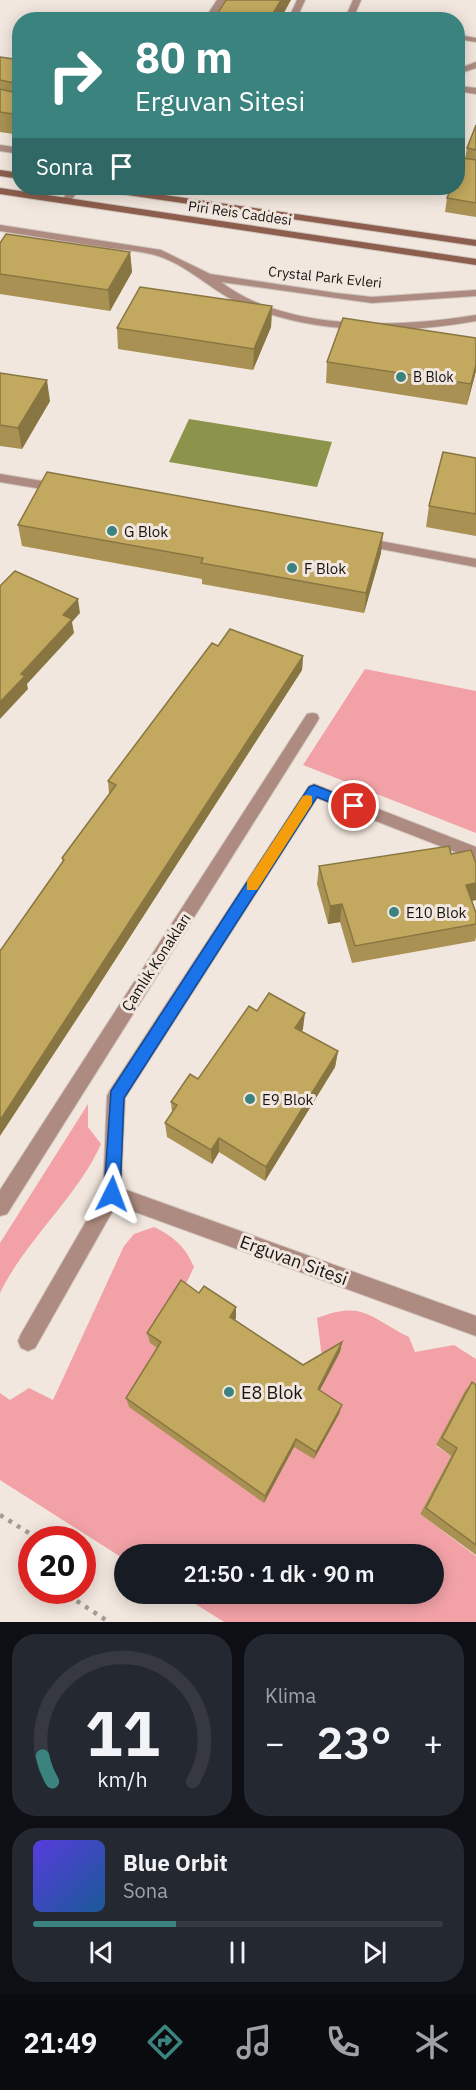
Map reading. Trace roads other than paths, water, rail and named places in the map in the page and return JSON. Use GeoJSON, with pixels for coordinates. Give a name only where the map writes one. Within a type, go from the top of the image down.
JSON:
{"type":"FeatureCollection","features":[{"type":"Feature","properties":{"kind":"street","name":"Piri Reis Caddesi"},"geometry":{"type":"LineString","coordinates":[[26,195],[476,262]]}},
{"type":"Feature","properties":{"kind":"street","name":"Piri Reis Caddesi"},"geometry":{"type":"LineString","coordinates":[[148,195],[476,243]]}},
{"type":"Feature","properties":{"kind":"lane"},"geometry":{"type":"LineString","coordinates":[[66,201],[70,195]]}},
{"type":"Feature","properties":{"kind":"lane","name":"Crystal Park Evleri"},"geometry":{"type":"LineString","coordinates":[[0,228],[161,253],[207,277],[236,297],[279,314],[342,324],[410,326],[476,318]]}},
{"type":"Feature","properties":{"kind":"lane","name":"Crystal Park Evleri"},"geometry":{"type":"LineString","coordinates":[[207,277],[372,300],[476,293]]}},
{"type":"Feature","properties":{"kind":"lane"},"geometry":{"type":"LineString","coordinates":[[0,478],[69,490]]}},
{"type":"Feature","properties":{"kind":"lane"},"geometry":{"type":"LineString","coordinates":[[345,539],[476,562]]}},
{"type":"Feature","properties":{"kind":"lane","name":"Çamlık Konakları"},"geometry":{"type":"LineString","coordinates":[[0,1207],[312,718]]}},
{"type":"Feature","properties":{"kind":"lane"},"geometry":{"type":"LineString","coordinates":[[28,1341],[112,1194],[116,1096],[314,790],[476,855]]}},
{"type":"Feature","properties":{"kind":"lane","name":"Erguvan Sitesi"},"geometry":{"type":"LineString","coordinates":[[112,1194],[476,1326]]}},
{"type":"Feature","properties":{"kind":"place","name":"B Blok"},"geometry":{"type":"Point","coordinates":[401,377]}},
{"type":"Feature","properties":{"kind":"place","name":"G Blok"},"geometry":{"type":"Point","coordinates":[112,531]}},
{"type":"Feature","properties":{"kind":"place","name":"F Blok"},"geometry":{"type":"Point","coordinates":[292,568]}},
{"type":"Feature","properties":{"kind":"place","name":"E10 Blok"},"geometry":{"type":"Point","coordinates":[394,912]}},
{"type":"Feature","properties":{"kind":"place","name":"E9 Blok"},"geometry":{"type":"Point","coordinates":[250,1099]}},
{"type":"Feature","properties":{"kind":"place","name":"E8 Blok"},"geometry":{"type":"Point","coordinates":[229,1392]}}]}
